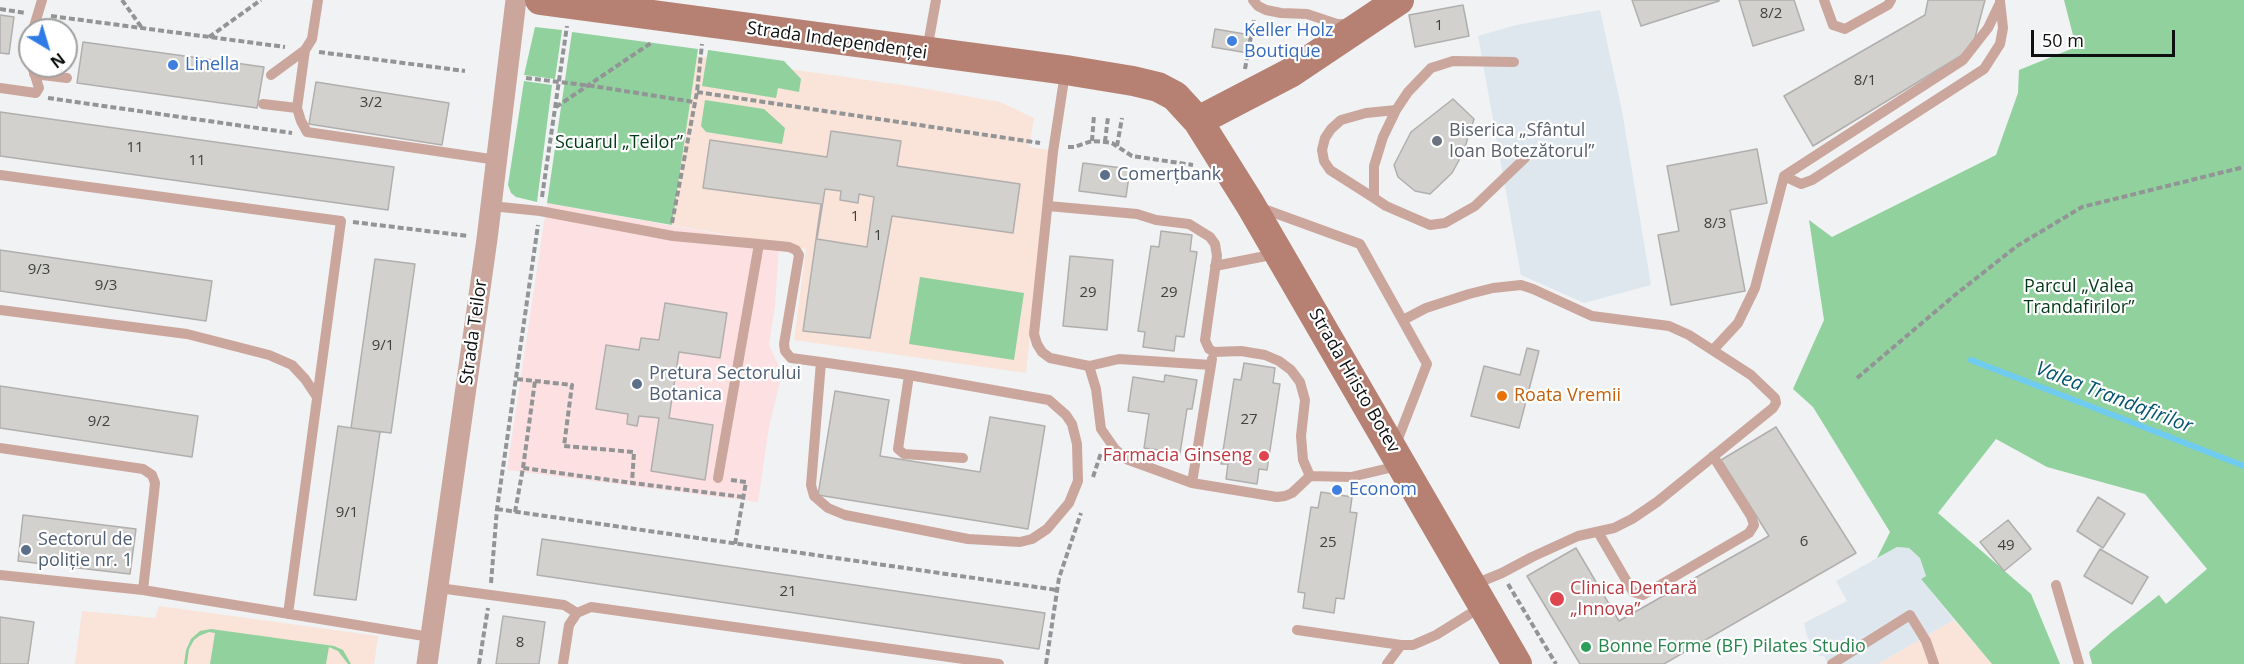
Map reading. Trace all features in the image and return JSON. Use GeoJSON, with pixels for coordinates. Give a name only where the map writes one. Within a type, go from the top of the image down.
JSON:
{"type":"FeatureCollection","features":[{"type":"Feature","properties":{"kind":"main road","name":"Strada Independenței"},"geometry":{"type":"LineString","coordinates":[[540,0],[620,6],[926,53],[1066,70],[1133,81],[1158,87],[1175,96],[1198,121]]}},
{"type":"Feature","properties":{"kind":"main road"},"geometry":{"type":"LineString","coordinates":[[1198,121],[1256,80],[1357,27],[1399,0]]}},
{"type":"Feature","properties":{"kind":"main road","name":"Strada Hristo Botev"},"geometry":{"type":"LineString","coordinates":[[1198,121],[1250,204],[1516,664]]}},
{"type":"Feature","properties":{"kind":"street","name":"Strada Teilor"},"geometry":{"type":"LineString","coordinates":[[427,664],[487,239],[516,0]]}},
{"type":"Feature","properties":{"kind":"lane"},"geometry":{"type":"LineString","coordinates":[[37,18],[42,0]]}},
{"type":"Feature","properties":{"kind":"lane"},"geometry":{"type":"LineString","coordinates":[[271,75],[305,50],[312,39],[318,0]]}},
{"type":"Feature","properties":{"kind":"lane"},"geometry":{"type":"LineString","coordinates":[[926,53],[936,0]]}},
{"type":"Feature","properties":{"kind":"lane"},"geometry":{"type":"LineString","coordinates":[[1824,0],[1833,25],[1845,29],[1888,5],[1891,0]]}},
{"type":"Feature","properties":{"kind":"lane"},"geometry":{"type":"LineString","coordinates":[[1713,350],[1738,323],[1755,288],[1784,176],[1963,60],[1988,28],[2000,1]]}},
{"type":"Feature","properties":{"kind":"lane"},"geometry":{"type":"LineString","coordinates":[[1784,176],[1801,184],[1812,180],[1984,69],[2000,44],[2003,28],[2000,1]]}},
{"type":"Feature","properties":{"kind":"lane"},"geometry":{"type":"LineString","coordinates":[[1255,2],[1266,10],[1307,14],[1337,24],[1344,23],[1357,27]]}},
{"type":"Feature","properties":{"kind":"lane"},"geometry":{"type":"LineString","coordinates":[[305,50],[297,108],[306,132],[496,160]]}},
{"type":"Feature","properties":{"kind":"lane"},"geometry":{"type":"LineString","coordinates":[[1374,198],[1374,166],[1377,153],[1396,110],[1408,92],[1431,68],[1453,61],[1514,62]]}},
{"type":"Feature","properties":{"kind":"lane"},"geometry":{"type":"LineString","coordinates":[[1066,70],[1054,145],[1034,334],[1042,352],[1050,358],[1089,366],[1119,359],[1211,365]]}},
{"type":"Feature","properties":{"kind":"lane"},"geometry":{"type":"LineString","coordinates":[[0,88],[36,93],[39,88],[36,78]]}},
{"type":"Feature","properties":{"kind":"lane"},"geometry":{"type":"LineString","coordinates":[[263,104],[297,108]]}},
{"type":"Feature","properties":{"kind":"lane"},"geometry":{"type":"LineString","coordinates":[[1396,110],[1366,113],[1341,120],[1325,138],[1322,150],[1324,161],[1330,170],[1386,206],[1430,225],[1445,223],[1475,206],[1525,158]]}},
{"type":"Feature","properties":{"kind":"lane"},"geometry":{"type":"LineString","coordinates":[[0,175],[341,221],[288,614]]}},
{"type":"Feature","properties":{"kind":"lane"},"geometry":{"type":"LineString","coordinates":[[1089,366],[1096,389],[1098,417],[1107,438],[1126,459],[1192,483],[1277,497],[1292,494],[1310,476],[1351,477],[1398,457],[1427,364],[1360,244],[1250,204]]}},
{"type":"Feature","properties":{"kind":"lane"},"geometry":{"type":"LineString","coordinates":[[491,206],[540,211],[670,235],[789,247],[796,250],[799,255],[785,351],[791,358],[821,362],[909,375],[1044,398],[1063,411],[1072,424],[1076,437],[1078,475],[1076,488],[1069,503],[1047,529],[1032,539],[1020,542],[968,539],[845,515],[824,505],[814,496],[811,482],[821,362]]}},
{"type":"Feature","properties":{"kind":"lane"},"geometry":{"type":"LineString","coordinates":[[1048,206],[1137,214],[1156,220],[1189,224],[1210,237],[1215,244],[1217,256],[1204,331],[1205,340],[1209,349],[1214,352],[1241,351],[1265,355],[1291,370],[1300,382],[1305,400],[1301,436],[1303,460],[1310,476]]}},
{"type":"Feature","properties":{"kind":"lane"},"geometry":{"type":"LineString","coordinates":[[718,478],[759,244]]}},
{"type":"Feature","properties":{"kind":"lane"},"geometry":{"type":"LineString","coordinates":[[1215,266],[1279,254]]}},
{"type":"Feature","properties":{"kind":"lane"},"geometry":{"type":"LineString","coordinates":[[1297,630],[1401,645],[1424,641],[1502,573],[1532,556],[1578,536],[1598,532],[1632,519],[1657,502],[1773,408],[1776,403],[1775,398],[1751,375],[1689,334],[1669,326],[1592,316],[1521,285],[1493,288],[1469,294],[1426,308],[1403,321]]}},
{"type":"Feature","properties":{"kind":"lane"},"geometry":{"type":"LineString","coordinates":[[0,310],[187,334],[269,355],[292,365],[317,397]]}},
{"type":"Feature","properties":{"kind":"lane"},"geometry":{"type":"LineString","coordinates":[[1192,483],[1214,352]]}},
{"type":"Feature","properties":{"kind":"lane"},"geometry":{"type":"LineString","coordinates":[[909,375],[898,449],[904,454],[963,458]]}},
{"type":"Feature","properties":{"kind":"lane"},"geometry":{"type":"LineString","coordinates":[[0,448],[143,469],[152,475],[155,483],[142,590]]}},
{"type":"Feature","properties":{"kind":"lane"},"geometry":{"type":"LineString","coordinates":[[1598,532],[1633,592],[1643,596],[1749,533],[1754,525],[1751,516],[1713,456]]}},
{"type":"Feature","properties":{"kind":"lane"},"geometry":{"type":"LineString","coordinates":[[0,575],[142,590],[430,637]]}},
{"type":"Feature","properties":{"kind":"lane"},"geometry":{"type":"LineString","coordinates":[[2056,585],[2079,664]]}},
{"type":"Feature","properties":{"kind":"lane"},"geometry":{"type":"LineString","coordinates":[[439,588],[564,605],[577,614]]}},
{"type":"Feature","properties":{"kind":"lane"},"geometry":{"type":"LineString","coordinates":[[563,664],[569,625],[577,614],[591,608],[999,664]]}},
{"type":"Feature","properties":{"kind":"lane"},"geometry":{"type":"LineString","coordinates":[[1832,664],[1910,615],[1926,641],[1934,664]]}},
{"type":"Feature","properties":{"kind":"lane"},"geometry":{"type":"LineString","coordinates":[[1387,664],[1401,645]]}},
{"type":"Feature","properties":{"kind":"path"},"geometry":{"type":"LineString","coordinates":[[122,0],[142,28]]}},
{"type":"Feature","properties":{"kind":"path"},"geometry":{"type":"LineString","coordinates":[[208,37],[261,0]]}},
{"type":"Feature","properties":{"kind":"path"},"geometry":{"type":"LineString","coordinates":[[1255,2],[1256,80]]}},
{"type":"Feature","properties":{"kind":"path"},"geometry":{"type":"LineString","coordinates":[[0,9],[465,71]]}},
{"type":"Feature","properties":{"kind":"path"},"geometry":{"type":"LineString","coordinates":[[479,664],[490,595],[497,509],[567,25]]}},
{"type":"Feature","properties":{"kind":"path"},"geometry":{"type":"LineString","coordinates":[[555,108],[651,42]]}},
{"type":"Feature","properties":{"kind":"path"},"geometry":{"type":"LineString","coordinates":[[670,235],[697,92],[702,44]]}},
{"type":"Feature","properties":{"kind":"path"},"geometry":{"type":"LineString","coordinates":[[524,78],[588,85],[694,102]]}},
{"type":"Feature","properties":{"kind":"path"},"geometry":{"type":"LineString","coordinates":[[697,92],[1054,145],[1074,147],[1092,141],[1105,142],[1117,146],[1132,156],[1193,165]]}},
{"type":"Feature","properties":{"kind":"path"},"geometry":{"type":"LineString","coordinates":[[36,93],[63,101],[292,133],[306,132]]}},
{"type":"Feature","properties":{"kind":"path"},"geometry":{"type":"LineString","coordinates":[[1092,141],[1094,115]]}},
{"type":"Feature","properties":{"kind":"path"},"geometry":{"type":"LineString","coordinates":[[1105,142],[1108,117]]}},
{"type":"Feature","properties":{"kind":"path"},"geometry":{"type":"LineString","coordinates":[[1117,146],[1122,118]]}},
{"type":"Feature","properties":{"kind":"path"},"geometry":{"type":"LineString","coordinates":[[1857,378],[1954,295],[2017,246],[2082,207],[2244,167]]}},
{"type":"Feature","properties":{"kind":"path"},"geometry":{"type":"LineString","coordinates":[[341,221],[487,239]]}},
{"type":"Feature","properties":{"kind":"path"},"geometry":{"type":"LineString","coordinates":[[517,379],[572,385],[564,446],[634,453],[632,483]]}},
{"type":"Feature","properties":{"kind":"path"},"geometry":{"type":"LineString","coordinates":[[516,512],[535,381]]}},
{"type":"Feature","properties":{"kind":"path"},"geometry":{"type":"LineString","coordinates":[[1092,481],[1107,438]]}},
{"type":"Feature","properties":{"kind":"path"},"geometry":{"type":"LineString","coordinates":[[522,468],[743,497]]}},
{"type":"Feature","properties":{"kind":"path"},"geometry":{"type":"LineString","coordinates":[[735,544],[746,482]]}},
{"type":"Feature","properties":{"kind":"path"},"geometry":{"type":"LineString","coordinates":[[1046,664],[1059,578],[1085,503]]}},
{"type":"Feature","properties":{"kind":"path"},"geometry":{"type":"LineString","coordinates":[[497,509],[1057,590]]}},
{"type":"Feature","properties":{"kind":"path"},"geometry":{"type":"LineString","coordinates":[[1502,573],[1556,664]]}},
{"type":"Feature","properties":{"kind":"shaded area"},"geometry":{"type":"Polygon","coordinates":[[[1600,10],[1622,111],[1651,285],[1584,303],[1521,275],[1478,36],[1516,25],[1600,10]]]}},
{"type":"Feature","properties":{"kind":"shaded area"},"geometry":{"type":"Polygon","coordinates":[[[697,56],[909,86],[1000,102],[1034,118],[1029,147],[1049,150],[1026,373],[794,340],[806,249],[672,225],[697,56]]]}},
{"type":"Feature","properties":{"kind":"shaded area","name":"Pretura Sectorului Botanica"},"geometry":{"type":"Polygon","coordinates":[[[547,203],[779,245],[775,306],[769,345],[782,373],[769,427],[758,502],[507,470],[547,203]]]}},
{"type":"Feature","properties":{"kind":"shaded area"},"geometry":{"type":"Polygon","coordinates":[[[1897,547],[1909,548],[1920,558],[1926,576],[1921,579],[1954,620],[1878,664],[1828,664],[1824,656],[1819,656],[1807,636],[1804,623],[1847,601],[1836,581],[1897,547]]]}},
{"type":"Feature","properties":{"kind":"shaded area"},"geometry":{"type":"Polygon","coordinates":[[[159,606],[378,636],[374,664],[75,664],[82,611],[155,618],[159,606]]]}},
{"type":"Feature","properties":{"kind":"shaded area"},"geometry":{"type":"Polygon","coordinates":[[[1954,620],[1992,664],[1878,664],[1954,620]]]}},
{"type":"Feature","properties":{"kind":"green space","name":"Parcul „Valea Trandafirilor”"},"geometry":{"type":"Polygon","coordinates":[[[2064,0],[2244,0],[2244,664],[2092,664],[2089,652],[2112,632],[2159,595],[2166,604],[2207,569],[2145,494],[2047,467],[1996,439],[1938,513],[2031,594],[2060,664],[1992,664],[1921,579],[1926,576],[1920,558],[1909,548],[1897,547],[1877,558],[1890,532],[1813,407],[1793,389],[1824,320],[1809,220],[1832,237],[1996,155],[2018,93],[2019,70],[2076,47],[2064,0]]]}},
{"type":"Feature","properties":{"kind":"green space"},"geometry":{"type":"Polygon","coordinates":[[[535,27],[562,30],[555,79],[524,75],[535,27]]]}},
{"type":"Feature","properties":{"kind":"green space","name":"Scuarul „Teilor”"},"geometry":{"type":"Polygon","coordinates":[[[572,32],[698,49],[672,225],[547,203],[572,32]]]}},
{"type":"Feature","properties":{"kind":"green space"},"geometry":{"type":"Polygon","coordinates":[[[708,50],[784,61],[801,79],[799,92],[778,88],[776,98],[702,86],[708,50]]]}},
{"type":"Feature","properties":{"kind":"green space"},"geometry":{"type":"Polygon","coordinates":[[[524,81],[552,85],[537,202],[516,197],[511,193],[508,185],[524,81]]]}},
{"type":"Feature","properties":{"kind":"green space"},"geometry":{"type":"Polygon","coordinates":[[[705,100],[764,109],[785,128],[782,144],[706,132],[701,126],[705,100]]]}},
{"type":"Feature","properties":{"kind":"green space"},"geometry":{"type":"Polygon","coordinates":[[[920,277],[1024,293],[1014,360],[909,344],[920,277]]]}},
{"type":"Feature","properties":{"kind":"green space"},"geometry":{"type":"Polygon","coordinates":[[[211,629],[334,646],[343,650],[351,664],[348,664],[338,651],[329,647],[326,664],[210,664],[215,633],[209,632],[194,640],[189,649],[187,664],[184,664],[186,650],[191,639],[200,631],[211,629]]]}},
{"type":"Feature","properties":{"kind":"building"},"geometry":{"type":"Polygon","coordinates":[[[1632,0],[1719,0],[1719,1],[1641,26],[1632,0]]]}},
{"type":"Feature","properties":{"kind":"building"},"geometry":{"type":"Polygon","coordinates":[[[1739,0],[1794,0],[1804,30],[1753,46],[1739,0]]]}},
{"type":"Feature","properties":{"kind":"building"},"geometry":{"type":"Polygon","coordinates":[[[1928,0],[1985,0],[1972,49],[1813,146],[1784,96],[1925,15],[1928,0]]]}},
{"type":"Feature","properties":{"kind":"building"},"geometry":{"type":"Polygon","coordinates":[[[1463,5],[1469,36],[1415,47],[1409,15],[1463,5]]]}},
{"type":"Feature","properties":{"kind":"building"},"geometry":{"type":"Polygon","coordinates":[[[0,15],[14,17],[9,54],[0,53],[0,15]]]}},
{"type":"Feature","properties":{"kind":"building"},"geometry":{"type":"Polygon","coordinates":[[[1215,29],[1251,35],[1248,53],[1212,47],[1215,29]]]}},
{"type":"Feature","properties":{"kind":"building"},"geometry":{"type":"Polygon","coordinates":[[[83,42],[264,67],[257,108],[77,83],[83,42]]]}},
{"type":"Feature","properties":{"kind":"building"},"geometry":{"type":"Polygon","coordinates":[[[316,82],[449,103],[442,145],[309,124],[316,82]]]}},
{"type":"Feature","properties":{"kind":"building","name":"Biserica „Sfântul Ioan Botezătorul”"},"geometry":{"type":"Polygon","coordinates":[[[1453,99],[1474,119],[1463,153],[1452,173],[1430,194],[1415,191],[1398,177],[1394,165],[1411,132],[1453,99]]]}},
{"type":"Feature","properties":{"kind":"building"},"geometry":{"type":"Polygon","coordinates":[[[0,112],[394,167],[388,210],[0,156],[0,112]]]}},
{"type":"Feature","properties":{"kind":"building"},"geometry":{"type":"Polygon","coordinates":[[[831,131],[901,141],[897,166],[1020,184],[1013,233],[892,216],[870,338],[803,331],[821,204],[703,188],[710,140],[827,157],[831,131]],[[825,189],[817,239],[867,247],[874,197],[859,194],[858,203],[840,200],[841,191],[825,189]]]}},
{"type":"Feature","properties":{"kind":"building"},"geometry":{"type":"Polygon","coordinates":[[[1757,149],[1767,203],[1730,210],[1745,291],[1671,305],[1658,235],[1679,231],[1667,166],[1757,149]]]}},
{"type":"Feature","properties":{"kind":"building"},"geometry":{"type":"Polygon","coordinates":[[[1083,163],[1130,169],[1126,197],[1079,191],[1083,163]]]}},
{"type":"Feature","properties":{"kind":"building"},"geometry":{"type":"Polygon","coordinates":[[[1161,231],[1192,235],[1190,251],[1197,252],[1184,337],[1176,336],[1174,351],[1143,347],[1145,332],[1138,331],[1151,246],[1159,247],[1161,231]]]}},
{"type":"Feature","properties":{"kind":"building"},"geometry":{"type":"Polygon","coordinates":[[[0,250],[212,281],[206,321],[0,291],[0,250]]]}},
{"type":"Feature","properties":{"kind":"building"},"geometry":{"type":"Polygon","coordinates":[[[1070,256],[1113,260],[1107,330],[1063,326],[1070,256]]]}},
{"type":"Feature","properties":{"kind":"building"},"geometry":{"type":"Polygon","coordinates":[[[375,259],[415,264],[391,433],[351,428],[375,259]]]}},
{"type":"Feature","properties":{"kind":"building","name":"Pretura Sectorului Botanica"},"geometry":{"type":"Polygon","coordinates":[[[665,303],[727,313],[720,358],[679,352],[669,418],[713,425],[705,480],[651,471],[659,418],[639,416],[637,426],[627,424],[628,414],[596,409],[606,345],[639,350],[641,338],[659,340],[665,303]]]}},
{"type":"Feature","properties":{"kind":"building","name":"Roata Vremii"},"geometry":{"type":"Polygon","coordinates":[[[1527,348],[1539,351],[1519,428],[1471,416],[1484,366],[1520,375],[1527,348]]]}},
{"type":"Feature","properties":{"kind":"building"},"geometry":{"type":"Polygon","coordinates":[[[1244,363],[1275,368],[1273,383],[1280,384],[1267,470],[1259,469],[1257,484],[1226,479],[1228,464],[1221,464],[1234,379],[1241,380],[1244,363]]]}},
{"type":"Feature","properties":{"kind":"building"},"geometry":{"type":"Polygon","coordinates":[[[1165,375],[1197,380],[1192,409],[1187,409],[1180,453],[1144,448],[1149,414],[1128,411],[1133,377],[1164,382],[1165,375]]]}},
{"type":"Feature","properties":{"kind":"building"},"geometry":{"type":"Polygon","coordinates":[[[0,386],[198,416],[192,457],[0,428],[0,386]]]}},
{"type":"Feature","properties":{"kind":"building"},"geometry":{"type":"Polygon","coordinates":[[[835,391],[889,400],[880,456],[980,472],[990,417],[1045,426],[1028,529],[818,495],[835,391]]]}},
{"type":"Feature","properties":{"kind":"building"},"geometry":{"type":"Polygon","coordinates":[[[338,426],[380,432],[356,600],[314,595],[338,426]]]}},
{"type":"Feature","properties":{"kind":"building"},"geometry":{"type":"Polygon","coordinates":[[[1776,427],[1856,553],[1664,664],[1580,664],[1527,576],[1576,548],[1619,621],[1769,536],[1721,460],[1776,427]]]}},
{"type":"Feature","properties":{"kind":"building"},"geometry":{"type":"Polygon","coordinates":[[[1321,492],[1352,497],[1350,512],[1357,513],[1344,599],[1336,598],[1334,613],[1303,608],[1305,593],[1298,592],[1311,507],[1318,508],[1321,492]]]}},
{"type":"Feature","properties":{"kind":"building"},"geometry":{"type":"Polygon","coordinates":[[[2098,497],[2125,514],[2103,548],[2077,531],[2098,497]]]}},
{"type":"Feature","properties":{"kind":"building"},"geometry":{"type":"Polygon","coordinates":[[[23,515],[136,529],[130,574],[18,561],[23,515]]]}},
{"type":"Feature","properties":{"kind":"building"},"geometry":{"type":"Polygon","coordinates":[[[2008,520],[2031,549],[2004,571],[1980,542],[2008,520]]]}},
{"type":"Feature","properties":{"kind":"building"},"geometry":{"type":"Polygon","coordinates":[[[542,539],[1045,613],[1039,649],[537,575],[542,539]]]}},
{"type":"Feature","properties":{"kind":"building"},"geometry":{"type":"Polygon","coordinates":[[[2100,549],[2148,577],[2132,604],[2084,576],[2100,549]]]}},
{"type":"Feature","properties":{"kind":"building"},"geometry":{"type":"Polygon","coordinates":[[[503,616],[545,622],[539,664],[496,664],[503,616]]]}},
{"type":"Feature","properties":{"kind":"building"},"geometry":{"type":"Polygon","coordinates":[[[0,617],[34,622],[28,664],[0,664],[0,617]]]}},
{"type":"Feature","properties":{"kind":"waterway","name":"Valea Trandafirilor"},"geometry":{"type":"LineString","coordinates":[[1971,360],[2244,466]]}},
{"type":"Feature","properties":{"kind":"place","name":"Keller Holz Boutique"},"geometry":{"type":"Point","coordinates":[1232,41]}},
{"type":"Feature","properties":{"kind":"place","name":"Linella"},"geometry":{"type":"Point","coordinates":[173,65]}},
{"type":"Feature","properties":{"kind":"place","name":"Biserica „Sfântul Ioan Botezătorul”"},"geometry":{"type":"Point","coordinates":[1437,141]}},
{"type":"Feature","properties":{"kind":"place","name":"Comerțbank"},"geometry":{"type":"Point","coordinates":[1105,175]}},
{"type":"Feature","properties":{"kind":"place","name":"Pretura Sectorului Botanica"},"geometry":{"type":"Point","coordinates":[637,384]}},
{"type":"Feature","properties":{"kind":"place","name":"Roata Vremii"},"geometry":{"type":"Point","coordinates":[1502,396]}},
{"type":"Feature","properties":{"kind":"place","name":"Farmacia Ginseng"},"geometry":{"type":"Point","coordinates":[1264,456]}},
{"type":"Feature","properties":{"kind":"place","name":"Econom"},"geometry":{"type":"Point","coordinates":[1337,490]}},
{"type":"Feature","properties":{"kind":"place","name":"Sectorul de poliție nr. 1"},"geometry":{"type":"Point","coordinates":[26,550]}},
{"type":"Feature","properties":{"kind":"place","name":"Clinica Dentară „Innova”"},"geometry":{"type":"Point","coordinates":[1557,599]}},
{"type":"Feature","properties":{"kind":"place","name":"Bonne Forme (BF) Pilates Studio"},"geometry":{"type":"Point","coordinates":[1586,647]}}]}
